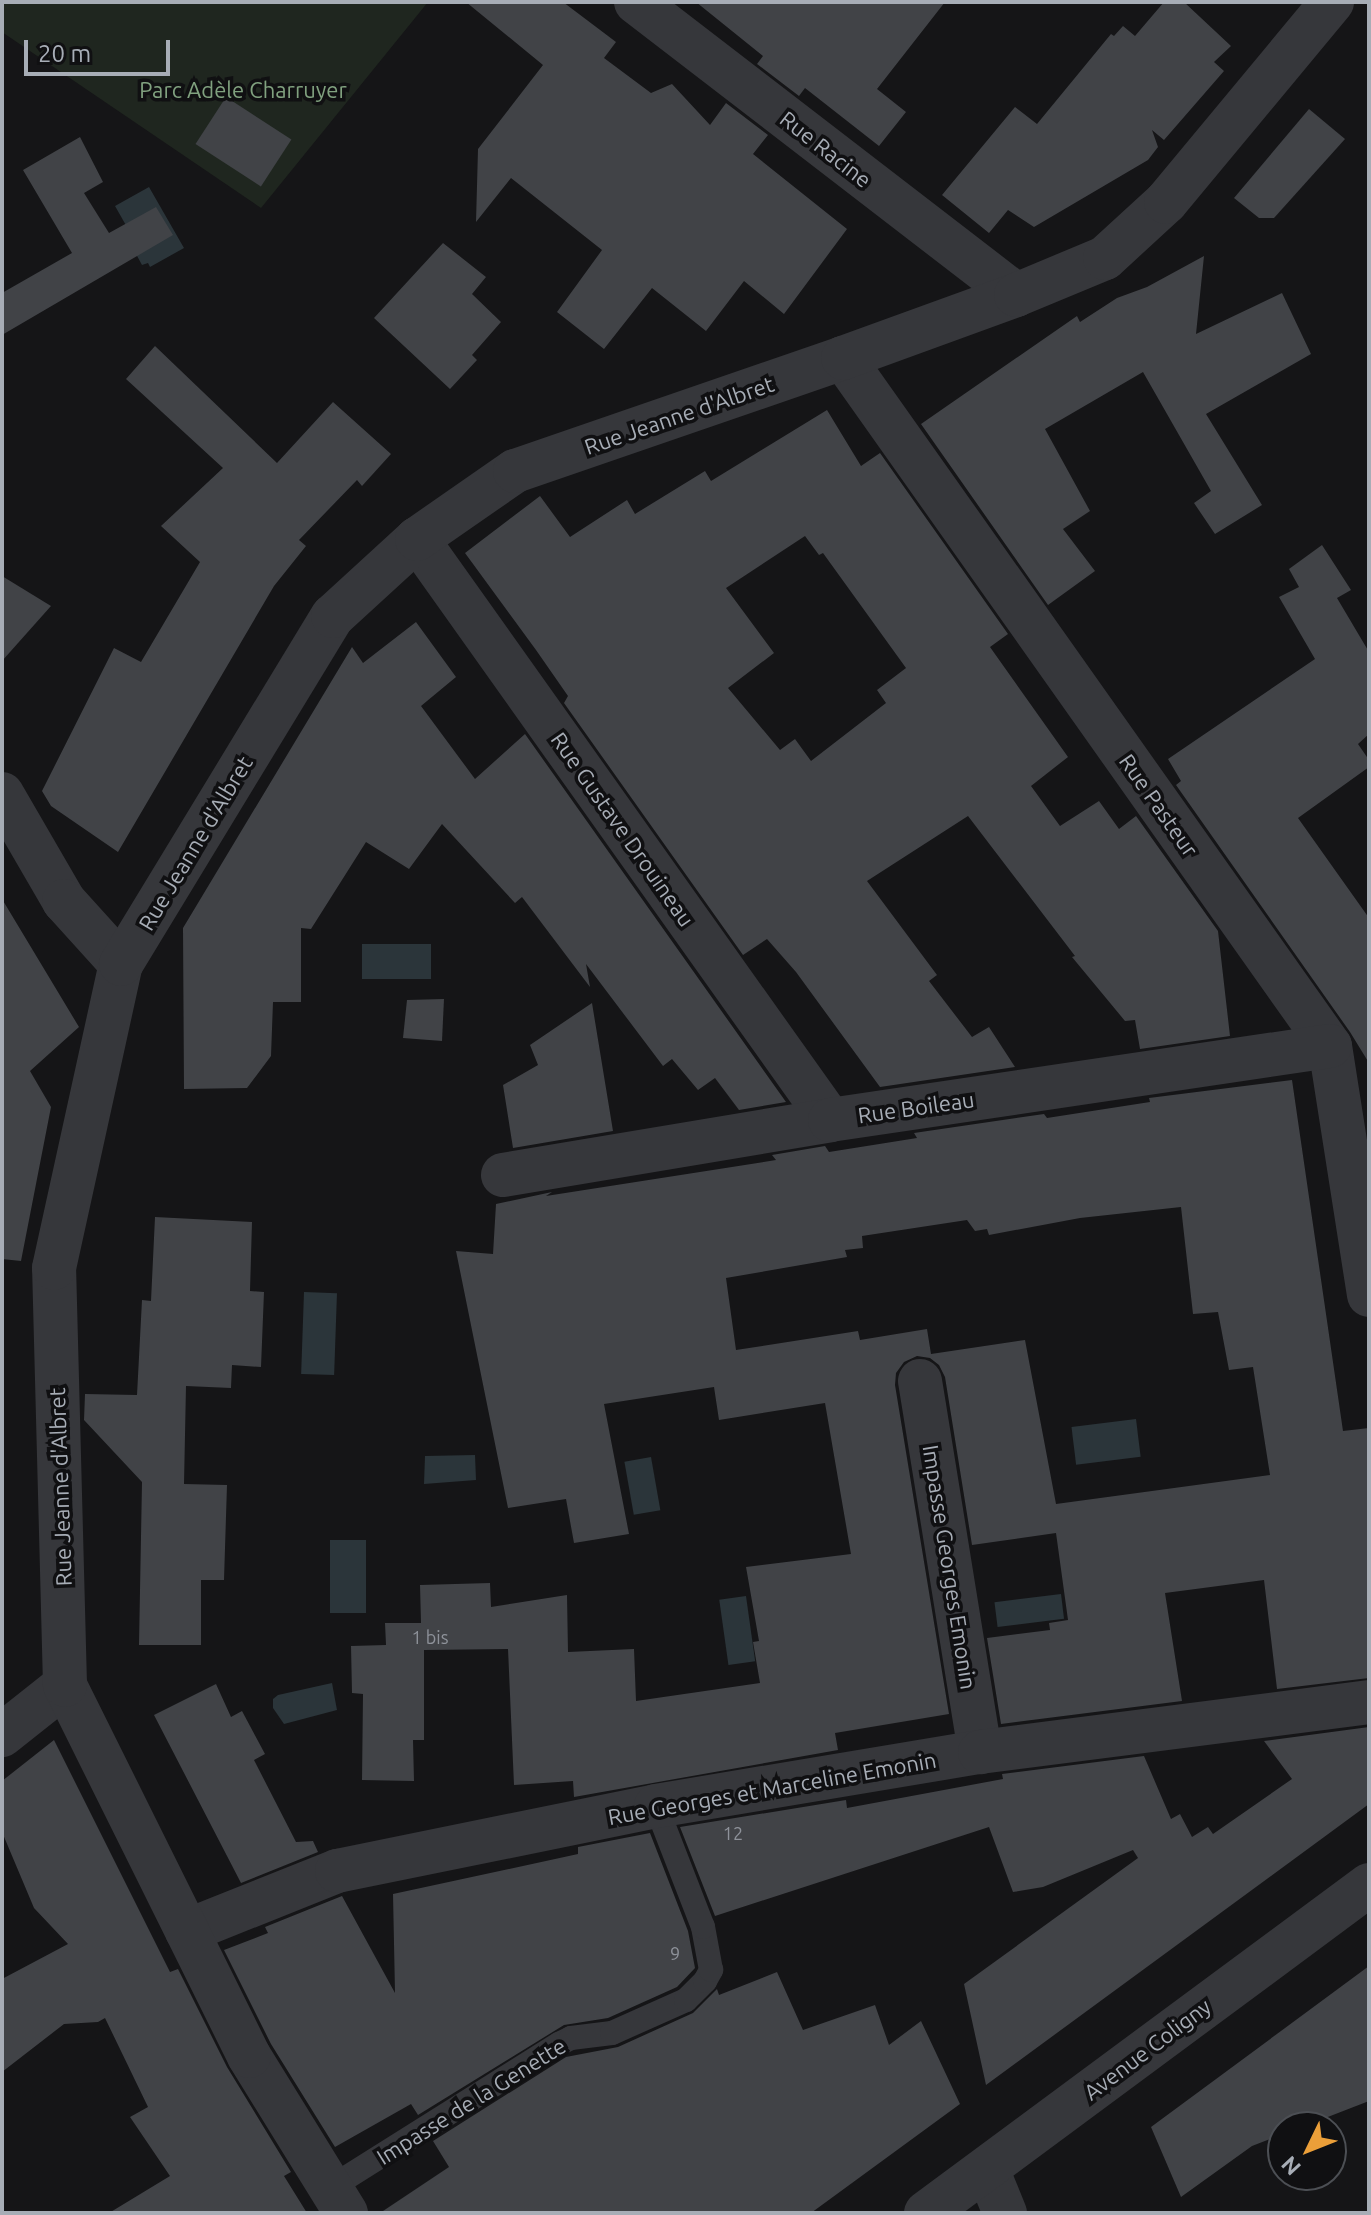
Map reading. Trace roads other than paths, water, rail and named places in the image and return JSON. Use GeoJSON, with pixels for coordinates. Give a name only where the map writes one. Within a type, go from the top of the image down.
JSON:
{"type":"FeatureCollection","features":[{"type":"Feature","properties":{"kind":"street","name":"Rue Racine"},"geometry":{"type":"LineString","coordinates":[[636,2],[1016,295]]}},
{"type":"Feature","properties":{"kind":"street","name":"Rue Jeanne d'Albret"},"geometry":{"type":"LineString","coordinates":[[338,2200],[249,2056],[65,1685],[54,1268],[121,964],[333,616],[417,539],[515,471],[843,358],[1016,295],[1105,258],[1166,202],[1332,2]]}},
{"type":"Feature","properties":{"kind":"street","name":"Rue Pasteur"},"geometry":{"type":"LineString","coordinates":[[843,358],[1330,1046],[1369,1295]]}},
{"type":"Feature","properties":{"kind":"street","name":"Rue Gustave Drouineau"},"geometry":{"type":"LineString","coordinates":[[417,539],[830,1120]]}},
{"type":"Feature","properties":{"kind":"street"},"geometry":{"type":"LineString","coordinates":[[2,794],[64,901],[121,964]]}},
{"type":"Feature","properties":{"kind":"street","name":"Rue Boileau"},"geometry":{"type":"LineString","coordinates":[[503,1175],[830,1120],[1330,1046]]}},
{"type":"Feature","properties":{"kind":"street","name":"Impasse Georges Emonin"},"geometry":{"type":"LineString","coordinates":[[920,1381],[980,1752]]}},
{"type":"Feature","properties":{"kind":"street"},"geometry":{"type":"LineString","coordinates":[[2,1735],[65,1685]]}},
{"type":"Feature","properties":{"kind":"street","name":"Rue Georges et Marceline Emonin"},"geometry":{"type":"LineString","coordinates":[[187,1931],[337,1871],[656,1806],[980,1752],[1369,1702]]}},
{"type":"Feature","properties":{"kind":"street","name":"Avenue Coligny"},"geometry":{"type":"LineString","coordinates":[[926,2213],[1369,1885]]}},
{"type":"Feature","properties":{"kind":"street"},"geometry":{"type":"LineString","coordinates":[[987,2169],[1005,2213]]}},
{"type":"Feature","properties":{"kind":"lane","name":"Impasse de la Genette"},"geometry":{"type":"LineString","coordinates":[[338,2200],[559,2044],[571,2038],[612,2033],[686,2000],[705,1981],[711,1970],[703,1927],[656,1806]]}},
{"type":"Feature","properties":{"kind":"park label","name":"Parc Adèle Charruyer"},"geometry":{"type":"Point","coordinates":[243,90]}}]}
